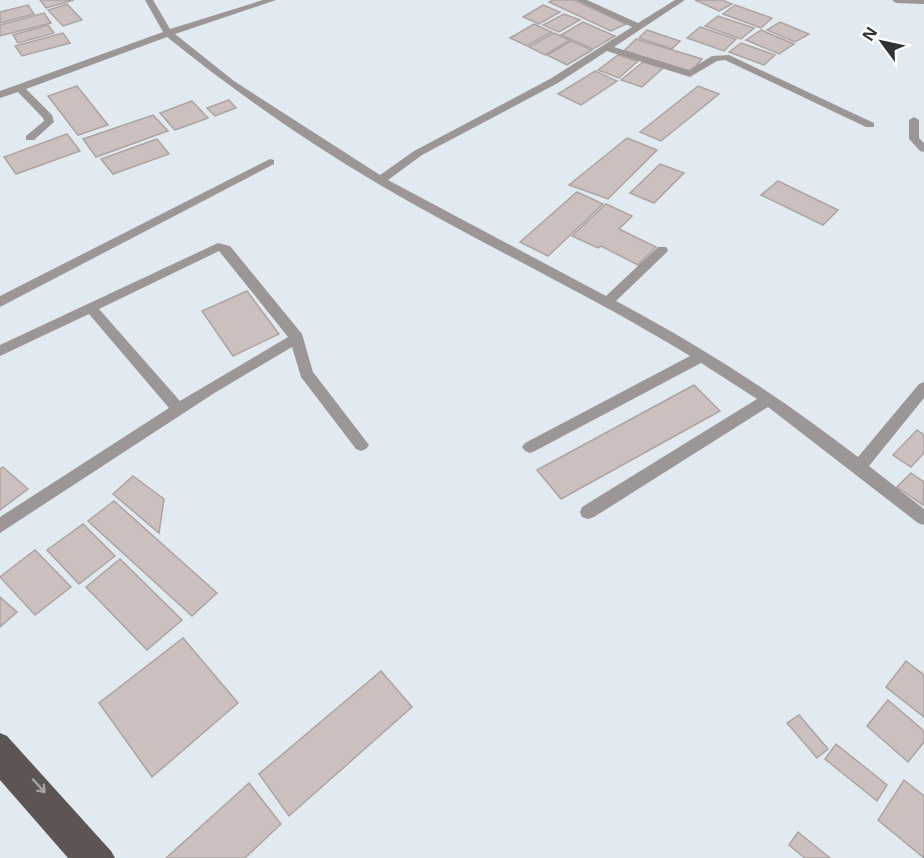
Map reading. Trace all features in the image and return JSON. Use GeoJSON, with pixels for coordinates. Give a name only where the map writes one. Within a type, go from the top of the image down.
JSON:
{"type":"FeatureCollection","features":[{"type":"Feature","properties":{"kind":"main road"},"geometry":{"type":"LineString","coordinates":[[0,743],[104,858]]}},
{"type":"Feature","properties":{"kind":"main road"},"geometry":{"type":"LineString","coordinates":[[0,765],[82,858]]}},
{"type":"Feature","properties":{"kind":"street"},"geometry":{"type":"LineString","coordinates":[[149,0],[168,33],[230,83],[380,180],[607,302],[701,356],[769,399],[924,518]]}},
{"type":"Feature","properties":{"kind":"street"},"geometry":{"type":"LineString","coordinates":[[0,95],[168,33],[272,0]]}},
{"type":"Feature","properties":{"kind":"street"},"geometry":{"type":"LineString","coordinates":[[580,0],[639,27]]}},
{"type":"Feature","properties":{"kind":"street"},"geometry":{"type":"LineString","coordinates":[[380,180],[427,148],[554,81],[681,0]]}},
{"type":"Feature","properties":{"kind":"street"},"geometry":{"type":"LineString","coordinates":[[896,0],[924,1]]}},
{"type":"Feature","properties":{"kind":"street"},"geometry":{"type":"LineString","coordinates":[[607,48],[690,74],[716,58],[726,57],[870,125]]}},
{"type":"Feature","properties":{"kind":"street"},"geometry":{"type":"LineString","coordinates":[[20,88],[48,117],[49,122],[30,138]]}},
{"type":"Feature","properties":{"kind":"street"},"geometry":{"type":"LineString","coordinates":[[914,120],[914,139],[924,149]]}},
{"type":"Feature","properties":{"kind":"street"},"geometry":{"type":"LineString","coordinates":[[0,302],[270,162]]}},
{"type":"Feature","properties":{"kind":"street"},"geometry":{"type":"LineString","coordinates":[[0,351],[218,247],[226,249],[297,338],[306,373],[361,445]]}},
{"type":"Feature","properties":{"kind":"street"},"geometry":{"type":"LineString","coordinates":[[607,302],[662,250]]}},
{"type":"Feature","properties":{"kind":"street"},"geometry":{"type":"LineString","coordinates":[[90,307],[179,409]]}},
{"type":"Feature","properties":{"kind":"street"},"geometry":{"type":"LineString","coordinates":[[0,526],[179,409],[297,338]]}},
{"type":"Feature","properties":{"kind":"street"},"geometry":{"type":"LineString","coordinates":[[530,447],[701,356]]}},
{"type":"Feature","properties":{"kind":"street"},"geometry":{"type":"LineString","coordinates":[[860,467],[924,388]]}},
{"type":"Feature","properties":{"kind":"street"},"geometry":{"type":"LineString","coordinates":[[588,512],[769,399]]}},
{"type":"Feature","properties":{"kind":"building"},"geometry":{"type":"Polygon","coordinates":[[[40,0],[74,0],[46,8],[40,0]]]}},
{"type":"Feature","properties":{"kind":"building"},"geometry":{"type":"Polygon","coordinates":[[[574,0],[626,24],[611,31],[549,2],[574,0]]]}},
{"type":"Feature","properties":{"kind":"building"},"geometry":{"type":"Polygon","coordinates":[[[695,0],[722,0],[732,4],[719,11],[695,0]]]}},
{"type":"Feature","properties":{"kind":"building"},"geometry":{"type":"Polygon","coordinates":[[[67,4],[82,20],[63,26],[48,10],[67,4]]]}},
{"type":"Feature","properties":{"kind":"building"},"geometry":{"type":"Polygon","coordinates":[[[28,5],[34,14],[0,23],[0,12],[28,5]]]}},
{"type":"Feature","properties":{"kind":"building"},"geometry":{"type":"Polygon","coordinates":[[[543,5],[560,12],[539,24],[523,17],[543,5]]]}},
{"type":"Feature","properties":{"kind":"building"},"geometry":{"type":"Polygon","coordinates":[[[735,5],[772,18],[761,28],[723,14],[735,5]]]}},
{"type":"Feature","properties":{"kind":"building"},"geometry":{"type":"Polygon","coordinates":[[[44,13],[51,23],[0,36],[0,25],[44,13]]]}},
{"type":"Feature","properties":{"kind":"building"},"geometry":{"type":"Polygon","coordinates":[[[564,14],[580,20],[559,32],[543,25],[564,14]]]}},
{"type":"Feature","properties":{"kind":"building"},"geometry":{"type":"Polygon","coordinates":[[[718,16],[754,28],[741,39],[705,26],[718,16]]]}},
{"type":"Feature","properties":{"kind":"building"},"geometry":{"type":"Polygon","coordinates":[[[583,22],[615,36],[593,49],[561,35],[583,22]]]}},
{"type":"Feature","properties":{"kind":"building"},"geometry":{"type":"Polygon","coordinates":[[[780,22],[809,34],[795,42],[767,30],[780,22]]]}},
{"type":"Feature","properties":{"kind":"building"},"geometry":{"type":"Polygon","coordinates":[[[534,24],[552,32],[527,46],[510,38],[534,24]]]}},
{"type":"Feature","properties":{"kind":"building"},"geometry":{"type":"Polygon","coordinates":[[[48,25],[54,33],[18,43],[13,35],[48,25]]]}},
{"type":"Feature","properties":{"kind":"building"},"geometry":{"type":"Polygon","coordinates":[[[700,27],[736,39],[724,51],[687,38],[700,27]]]}},
{"type":"Feature","properties":{"kind":"building"},"geometry":{"type":"Polygon","coordinates":[[[647,30],[680,41],[672,49],[639,38],[647,30]]]}},
{"type":"Feature","properties":{"kind":"building"},"geometry":{"type":"Polygon","coordinates":[[[761,30],[794,44],[779,54],[746,40],[761,30]]]}},
{"type":"Feature","properties":{"kind":"building"},"geometry":{"type":"Polygon","coordinates":[[[63,33],[70,43],[22,56],[15,46],[63,33]]]}},
{"type":"Feature","properties":{"kind":"building"},"geometry":{"type":"Polygon","coordinates":[[[554,33],[570,40],[545,55],[529,47],[554,33]]]}},
{"type":"Feature","properties":{"kind":"building"},"geometry":{"type":"Polygon","coordinates":[[[636,39],[702,59],[691,72],[624,51],[636,39]]]}},
{"type":"Feature","properties":{"kind":"building"},"geometry":{"type":"Polygon","coordinates":[[[571,41],[592,50],[567,65],[547,55],[571,41]]]}},
{"type":"Feature","properties":{"kind":"building"},"geometry":{"type":"Polygon","coordinates":[[[741,43],[775,55],[764,65],[729,52],[741,43]]]}},
{"type":"Feature","properties":{"kind":"building"},"geometry":{"type":"Polygon","coordinates":[[[618,55],[638,61],[619,78],[598,70],[618,55]]]}},
{"type":"Feature","properties":{"kind":"building"},"geometry":{"type":"Polygon","coordinates":[[[643,62],[663,68],[642,87],[621,80],[643,62]]]}},
{"type":"Feature","properties":{"kind":"building"},"geometry":{"type":"Polygon","coordinates":[[[595,71],[617,81],[581,105],[558,94],[595,71]]]}},
{"type":"Feature","properties":{"kind":"building"},"geometry":{"type":"Polygon","coordinates":[[[77,86],[108,125],[78,135],[48,96],[77,86]]]}},
{"type":"Feature","properties":{"kind":"building"},"geometry":{"type":"Polygon","coordinates":[[[698,86],[719,94],[661,141],[640,132],[698,86]]]}},
{"type":"Feature","properties":{"kind":"building"},"geometry":{"type":"Polygon","coordinates":[[[229,100],[236,108],[215,116],[207,108],[229,100]]]}},
{"type":"Feature","properties":{"kind":"building"},"geometry":{"type":"Polygon","coordinates":[[[192,101],[208,118],[175,130],[160,113],[192,101]]]}},
{"type":"Feature","properties":{"kind":"building"},"geometry":{"type":"Polygon","coordinates":[[[153,115],[168,131],[96,157],[83,139],[153,115]]]}},
{"type":"Feature","properties":{"kind":"building"},"geometry":{"type":"Polygon","coordinates":[[[67,134],[80,151],[16,174],[4,157],[67,134]]]}},
{"type":"Feature","properties":{"kind":"building"},"geometry":{"type":"Polygon","coordinates":[[[627,138],[657,150],[608,199],[569,185],[627,138]]]}},
{"type":"Feature","properties":{"kind":"building"},"geometry":{"type":"Polygon","coordinates":[[[157,139],[169,154],[113,174],[101,159],[157,139]]]}},
{"type":"Feature","properties":{"kind":"building"},"geometry":{"type":"Polygon","coordinates":[[[660,164],[684,173],[654,203],[630,193],[660,164]]]}},
{"type":"Feature","properties":{"kind":"building"},"geometry":{"type":"Polygon","coordinates":[[[778,181],[838,210],[823,225],[761,195],[778,181]]]}},
{"type":"Feature","properties":{"kind":"building"},"geometry":{"type":"Polygon","coordinates":[[[577,192],[603,204],[548,256],[520,242],[577,192]]]}},
{"type":"Feature","properties":{"kind":"building"},"geometry":{"type":"Polygon","coordinates":[[[606,204],[632,216],[619,229],[656,247],[638,265],[601,246],[598,248],[572,236],[606,204]]]}},
{"type":"Feature","properties":{"kind":"building"},"geometry":{"type":"Polygon","coordinates":[[[247,291],[279,334],[233,356],[202,311],[247,291]]]}},
{"type":"Feature","properties":{"kind":"building"},"geometry":{"type":"Polygon","coordinates":[[[694,385],[720,411],[561,499],[537,470],[694,385]]]}},
{"type":"Feature","properties":{"kind":"building"},"geometry":{"type":"Polygon","coordinates":[[[917,430],[924,435],[924,453],[911,467],[893,455],[917,430]]]}},
{"type":"Feature","properties":{"kind":"building"},"geometry":{"type":"Polygon","coordinates":[[[3,467],[28,489],[0,510],[0,469],[3,467]]]}},
{"type":"Feature","properties":{"kind":"building"},"geometry":{"type":"Polygon","coordinates":[[[911,473],[924,482],[923,505],[897,487],[911,473]]]}},
{"type":"Feature","properties":{"kind":"building"},"geometry":{"type":"Polygon","coordinates":[[[133,476],[164,499],[159,533],[113,494],[133,476]]]}},
{"type":"Feature","properties":{"kind":"building"},"geometry":{"type":"Polygon","coordinates":[[[114,501],[217,593],[192,616],[88,521],[114,501]]]}},
{"type":"Feature","properties":{"kind":"building"},"geometry":{"type":"Polygon","coordinates":[[[83,524],[115,556],[79,584],[47,550],[83,524]]]}},
{"type":"Feature","properties":{"kind":"building"},"geometry":{"type":"Polygon","coordinates":[[[35,550],[71,587],[35,615],[0,577],[35,550]]]}},
{"type":"Feature","properties":{"kind":"building"},"geometry":{"type":"Polygon","coordinates":[[[120,559],[182,620],[147,650],[86,587],[120,559]]]}},
{"type":"Feature","properties":{"kind":"building"},"geometry":{"type":"Polygon","coordinates":[[[0,597],[17,612],[0,627],[0,597]]]}},
{"type":"Feature","properties":{"kind":"building"},"geometry":{"type":"Polygon","coordinates":[[[183,638],[238,703],[152,777],[99,703],[183,638]]]}},
{"type":"Feature","properties":{"kind":"building"},"geometry":{"type":"Polygon","coordinates":[[[906,661],[924,675],[924,717],[886,687],[906,661]]]}},
{"type":"Feature","properties":{"kind":"building"},"geometry":{"type":"Polygon","coordinates":[[[381,671],[412,707],[289,816],[259,774],[381,671]]]}},
{"type":"Feature","properties":{"kind":"building"},"geometry":{"type":"Polygon","coordinates":[[[888,700],[924,731],[924,742],[908,762],[867,726],[888,700]]]}},
{"type":"Feature","properties":{"kind":"building"},"geometry":{"type":"Polygon","coordinates":[[[799,715],[828,749],[817,758],[787,723],[799,715]]]}},
{"type":"Feature","properties":{"kind":"building"},"geometry":{"type":"Polygon","coordinates":[[[836,744],[887,785],[877,801],[825,759],[836,744]]]}},
{"type":"Feature","properties":{"kind":"building"},"geometry":{"type":"Polygon","coordinates":[[[904,780],[924,796],[924,858],[878,820],[904,780]]]}},
{"type":"Feature","properties":{"kind":"building"},"geometry":{"type":"Polygon","coordinates":[[[249,783],[281,824],[245,858],[166,858],[249,783]]]}},
{"type":"Feature","properties":{"kind":"building"},"geometry":{"type":"Polygon","coordinates":[[[798,832],[830,858],[805,858],[789,845],[798,832]]]}}]}
